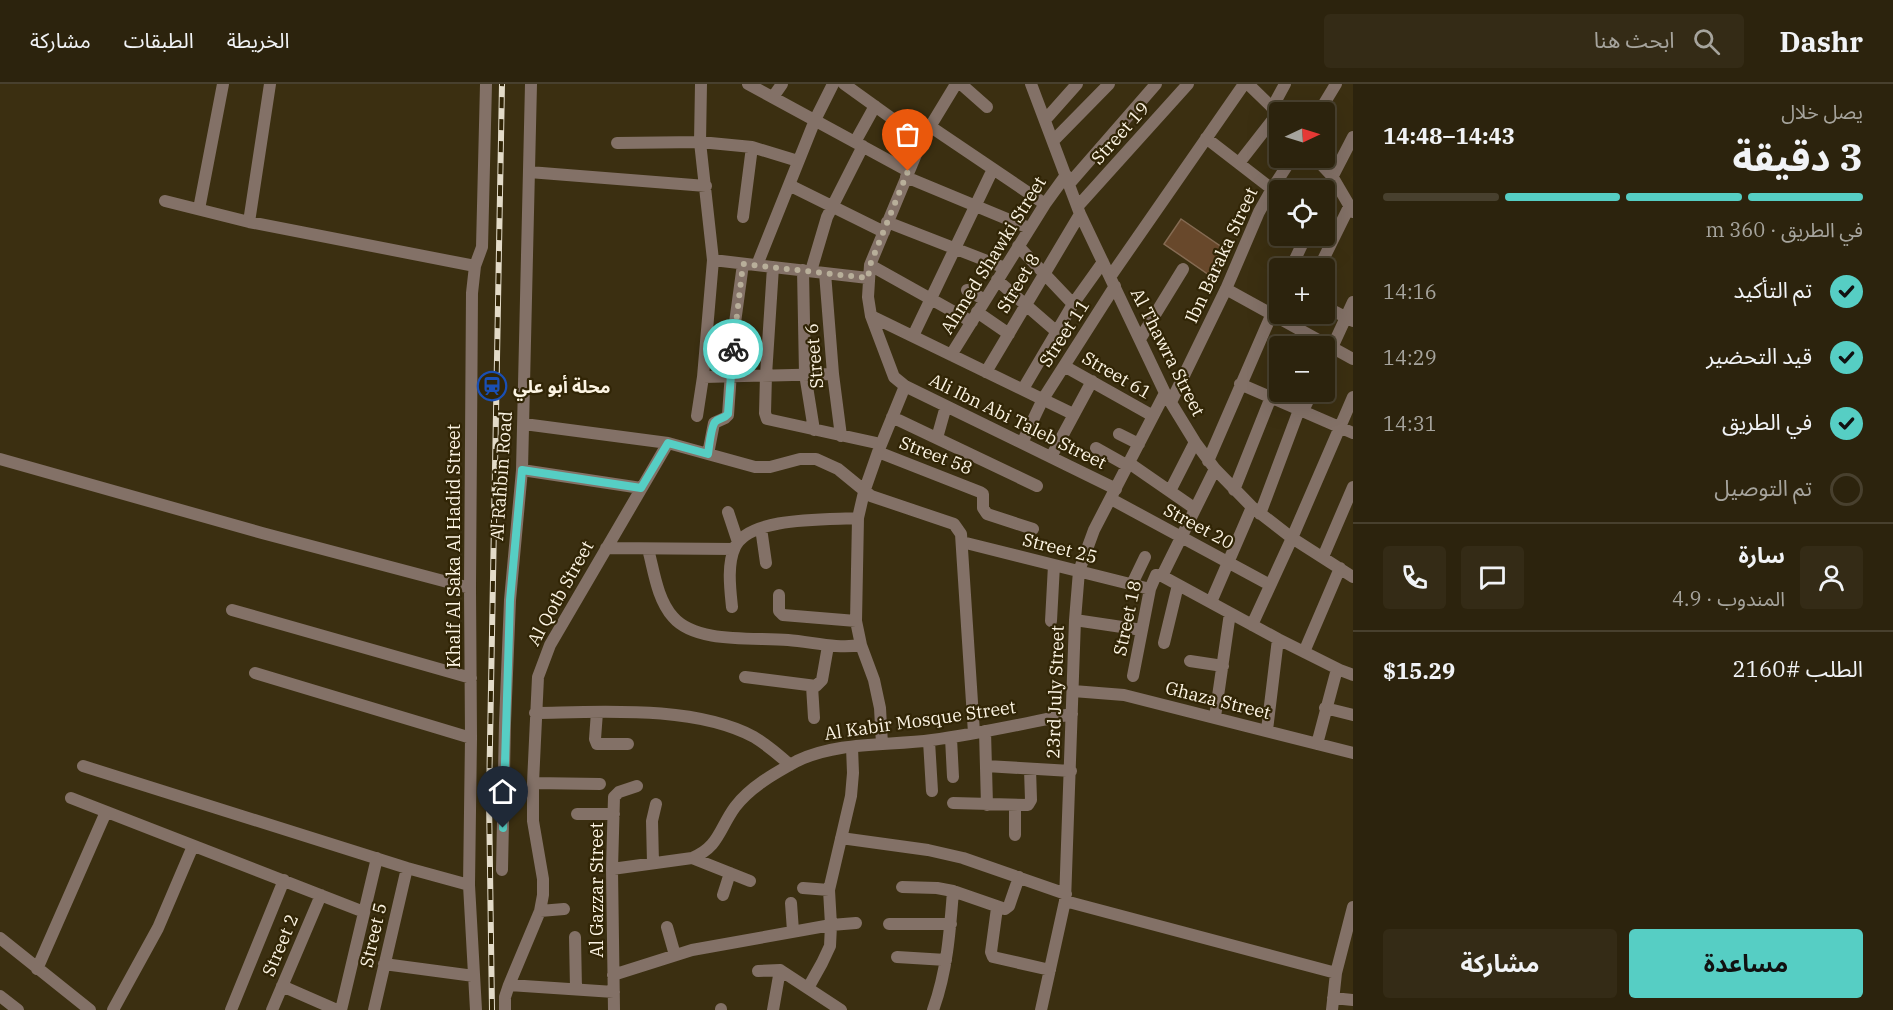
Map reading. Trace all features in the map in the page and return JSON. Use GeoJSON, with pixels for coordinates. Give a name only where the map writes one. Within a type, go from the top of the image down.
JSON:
{"type":"FeatureCollection","features":[{"type":"Feature","properties":{"kind":"street"},"geometry":{"type":"LineString","coordinates":[[199,209],[223,84]]}},
{"type":"Feature","properties":{"kind":"street"},"geometry":{"type":"LineString","coordinates":[[249,222],[270,84]]}},
{"type":"Feature","properties":{"kind":"street","name":"Khalf Al Saka Al Hadid Street"},"geometry":{"type":"LineString","coordinates":[[476,1010],[469,885],[472,293],[475,266],[480,257],[483,240],[486,84]]}},
{"type":"Feature","properties":{"kind":"street","name":"Al Rahbin Road"},"geometry":{"type":"LineString","coordinates":[[502,870],[510,600],[524,424],[531,84]]}},
{"type":"Feature","properties":{"kind":"street"},"geometry":{"type":"LineString","coordinates":[[697,416],[703,377],[713,260],[700,142],[701,84]]}},
{"type":"Feature","properties":{"kind":"street"},"geometry":{"type":"LineString","coordinates":[[748,84],[859,144],[907,174],[975,207],[1029,228]]}},
{"type":"Feature","properties":{"kind":"street"},"geometry":{"type":"LineString","coordinates":[[773,97],[782,84]]}},
{"type":"Feature","properties":{"kind":"street"},"geometry":{"type":"LineString","coordinates":[[757,265],[815,120],[833,84]]}},
{"type":"Feature","properties":{"kind":"street"},"geometry":{"type":"LineString","coordinates":[[882,744],[874,680],[861,645],[856,621],[858,518],[864,492],[905,386],[894,377],[871,316],[868,297],[869,272],[922,140],[956,84]]}},
{"type":"Feature","properties":{"kind":"street"},"geometry":{"type":"LineString","coordinates":[[961,84],[987,107]]}},
{"type":"Feature","properties":{"kind":"street","name":"Al Thawra Street"},"geometry":{"type":"LineString","coordinates":[[1031,84],[1079,210],[1168,398],[1195,442],[1234,490],[1256,510],[1292,538],[1353,577]]}},
{"type":"Feature","properties":{"kind":"street"},"geometry":{"type":"LineString","coordinates":[[1045,120],[1077,84]]}},
{"type":"Feature","properties":{"kind":"street"},"geometry":{"type":"LineString","coordinates":[[1053,141],[1109,84]]}},
{"type":"Feature","properties":{"kind":"street","name":"Ahmed Shawki Street"},"geometry":{"type":"LineString","coordinates":[[951,354],[1045,204],[1156,84]]}},
{"type":"Feature","properties":{"kind":"street","name":"Street 19"},"geometry":{"type":"LineString","coordinates":[[1079,210],[1188,84]]}},
{"type":"Feature","properties":{"kind":"street"},"geometry":{"type":"LineString","coordinates":[[1246,84],[1269,105]]}},
{"type":"Feature","properties":{"kind":"street","name":"Street 11"},"geometry":{"type":"LineString","coordinates":[[1022,443],[1043,399],[1113,282],[1206,138],[1246,84]]}},
{"type":"Feature","properties":{"kind":"street"},"geometry":{"type":"LineString","coordinates":[[1279,102],[1285,84]]}},
{"type":"Feature","properties":{"kind":"street"},"geometry":{"type":"LineString","coordinates":[[1326,102],[1336,84]]}},
{"type":"Feature","properties":{"kind":"street"},"geometry":{"type":"LineString","coordinates":[[850,86],[922,140]]}},
{"type":"Feature","properties":{"kind":"street"},"geometry":{"type":"LineString","coordinates":[[814,430],[805,374],[807,271],[827,217],[875,106]]}},
{"type":"Feature","properties":{"kind":"street"},"geometry":{"type":"LineString","coordinates":[[1239,164],[1269,122]]}},
{"type":"Feature","properties":{"kind":"street"},"geometry":{"type":"LineString","coordinates":[[931,127],[1045,204]]}},
{"type":"Feature","properties":{"kind":"street"},"geometry":{"type":"LineString","coordinates":[[1330,180],[1353,137]]}},
{"type":"Feature","properties":{"kind":"street"},"geometry":{"type":"LineString","coordinates":[[1206,138],[1269,187]]}},
{"type":"Feature","properties":{"kind":"street"},"geometry":{"type":"LineString","coordinates":[[617,143],[700,142],[752,147],[798,161]]}},
{"type":"Feature","properties":{"kind":"street"},"geometry":{"type":"LineString","coordinates":[[742,217],[752,147]]}},
{"type":"Feature","properties":{"kind":"street"},"geometry":{"type":"LineString","coordinates":[[1324,168],[1332,176],[1351,209],[1324,258]]}},
{"type":"Feature","properties":{"kind":"street"},"geometry":{"type":"LineString","coordinates":[[913,336],[993,169]]}},
{"type":"Feature","properties":{"kind":"street"},"geometry":{"type":"LineString","coordinates":[[529,172],[706,186]]}},
{"type":"Feature","properties":{"kind":"street"},"geometry":{"type":"LineString","coordinates":[[789,185],[833,207],[886,227],[955,248],[1005,268]]}},
{"type":"Feature","properties":{"kind":"street","name":"Ibn Baraka Street"},"geometry":{"type":"LineString","coordinates":[[1168,398],[1226,289],[1269,194]]}},
{"type":"Feature","properties":{"kind":"street"},"geometry":{"type":"LineString","coordinates":[[165,201],[249,222],[475,266]]}},
{"type":"Feature","properties":{"kind":"street","name":"Street 8"},"geometry":{"type":"LineString","coordinates":[[986,372],[1045,274],[1079,210]]}},
{"type":"Feature","properties":{"kind":"street"},"geometry":{"type":"LineString","coordinates":[[1018,246],[1073,304]]}},
{"type":"Feature","properties":{"kind":"street"},"geometry":{"type":"LineString","coordinates":[[713,260],[825,273],[869,272],[1009,334]]}},
{"type":"Feature","properties":{"kind":"street"},"geometry":{"type":"LineString","coordinates":[[1023,390],[1073,304],[1103,262]]}},
{"type":"Feature","properties":{"kind":"street"},"geometry":{"type":"LineString","coordinates":[[708,454],[714,423],[728,414],[734,330],[743,264]]}},
{"type":"Feature","properties":{"kind":"street"},"geometry":{"type":"LineString","coordinates":[[773,267],[766,375],[765,413],[767,419],[841,436],[880,448]]}},
{"type":"Feature","properties":{"kind":"street"},"geometry":{"type":"LineString","coordinates":[[1140,339],[1183,269]]}},
{"type":"Feature","properties":{"kind":"street","name":"Street 6"},"geometry":{"type":"LineString","coordinates":[[825,273],[833,374],[841,436]]}},
{"type":"Feature","properties":{"kind":"street"},"geometry":{"type":"LineString","coordinates":[[997,280],[1057,332]]}},
{"type":"Feature","properties":{"kind":"street"},"geometry":{"type":"LineString","coordinates":[[1226,289],[1269,313]]}},
{"type":"Feature","properties":{"kind":"street"},"geometry":{"type":"LineString","coordinates":[[967,290],[985,300]]}},
{"type":"Feature","properties":{"kind":"street"},"geometry":{"type":"LineString","coordinates":[[1335,343],[1350,319],[1353,302]]}},
{"type":"Feature","properties":{"kind":"street"},"geometry":{"type":"LineString","coordinates":[[1335,312],[1350,319]]}},
{"type":"Feature","properties":{"kind":"street"},"geometry":{"type":"LineString","coordinates":[[871,316],[1073,414]]}},
{"type":"Feature","properties":{"kind":"street"},"geometry":{"type":"LineString","coordinates":[[1269,319],[1240,384],[1212,465],[1162,576],[1278,639],[1336,669],[1353,675]]}},
{"type":"Feature","properties":{"kind":"street"},"geometry":{"type":"LineString","coordinates":[[1289,324],[1310,336]]}},
{"type":"Feature","properties":{"kind":"street"},"geometry":{"type":"LineString","coordinates":[[1335,350],[1353,359]]}},
{"type":"Feature","properties":{"kind":"street","name":"Street 61"},"geometry":{"type":"LineString","coordinates":[[1064,366],[1153,416]]}},
{"type":"Feature","properties":{"kind":"street"},"geometry":{"type":"LineString","coordinates":[[703,377],[833,374]]}},
{"type":"Feature","properties":{"kind":"street"},"geometry":{"type":"LineString","coordinates":[[1051,457],[1092,381]]}},
{"type":"Feature","properties":{"kind":"street"},"geometry":{"type":"LineString","coordinates":[[1240,384],[1269,396]]}},
{"type":"Feature","properties":{"kind":"street","name":"Ali Ibn Abi Taleb Street"},"geometry":{"type":"LineString","coordinates":[[905,386],[1051,457],[1113,494]]}},
{"type":"Feature","properties":{"kind":"street"},"geometry":{"type":"LineString","coordinates":[[1252,625],[1353,397]]}},
{"type":"Feature","properties":{"kind":"street","name":"23rd July Street"},"geometry":{"type":"LineString","coordinates":[[1041,1010],[1066,897],[1075,620],[1079,571],[1085,550],[1153,416],[1168,398]]}},
{"type":"Feature","properties":{"kind":"street"},"geometry":{"type":"LineString","coordinates":[[1234,490],[1269,402]]}},
{"type":"Feature","properties":{"kind":"street"},"geometry":{"type":"LineString","coordinates":[[1282,402],[1353,433]]}},
{"type":"Feature","properties":{"kind":"street"},"geometry":{"type":"LineString","coordinates":[[1211,602],[1228,562],[1256,510],[1306,402]]}},
{"type":"Feature","properties":{"kind":"street"},"geometry":{"type":"LineString","coordinates":[[937,438],[946,406]]}},
{"type":"Feature","properties":{"kind":"street"},"geometry":{"type":"LineString","coordinates":[[892,417],[1037,486]]}},
{"type":"Feature","properties":{"kind":"street"},"geometry":{"type":"LineString","coordinates":[[524,424],[668,443],[755,467],[770,467],[800,459],[816,459],[838,469],[871,496],[954,524],[961,538],[980,732],[986,766],[987,805]]}},
{"type":"Feature","properties":{"kind":"street"},"geometry":{"type":"LineString","coordinates":[[1119,434],[1139,444]]}},
{"type":"Feature","properties":{"kind":"street"},"geometry":{"type":"LineString","coordinates":[[1170,491],[1195,442]]}},
{"type":"Feature","properties":{"kind":"street","name":"Al Qotb Street"},"geometry":{"type":"LineString","coordinates":[[509,985],[540,911],[543,879],[533,821],[538,676],[543,659],[668,443]]}},
{"type":"Feature","properties":{"kind":"street","name":"Street 58"},"geometry":{"type":"LineString","coordinates":[[880,448],[980,492],[983,494],[983,508],[987,514],[1033,530]]}},
{"type":"Feature","properties":{"kind":"street"},"geometry":{"type":"LineString","coordinates":[[1096,448],[1128,465],[1194,508]]}},
{"type":"Feature","properties":{"kind":"street"},"geometry":{"type":"LineString","coordinates":[[0,459],[262,533],[470,588]]}},
{"type":"Feature","properties":{"kind":"street"},"geometry":{"type":"LineString","coordinates":[[522,470],[641,488]]}},
{"type":"Feature","properties":{"kind":"street"},"geometry":{"type":"LineString","coordinates":[[1323,557],[1353,487]]}},
{"type":"Feature","properties":{"kind":"street","name":"Street 20"},"geometry":{"type":"LineString","coordinates":[[1113,494],[1181,536],[1270,585]]}},
{"type":"Feature","properties":{"kind":"street"},"geometry":{"type":"LineString","coordinates":[[728,512],[736,546],[731,576],[732,607]]}},
{"type":"Feature","properties":{"kind":"street"},"geometry":{"type":"LineString","coordinates":[[606,548],[736,546],[761,528],[788,522],[858,518]]}},
{"type":"Feature","properties":{"kind":"street"},"geometry":{"type":"LineString","coordinates":[[761,528],[766,563]]}},
{"type":"Feature","properties":{"kind":"street","name":"Street 25"},"geometry":{"type":"LineString","coordinates":[[961,538],[1054,565],[1150,589]]}},
{"type":"Feature","properties":{"kind":"street"},"geometry":{"type":"LineString","coordinates":[[648,549],[662,601],[673,618],[687,629],[705,634],[757,640],[787,639],[844,648],[861,645]]}},
{"type":"Feature","properties":{"kind":"street"},"geometry":{"type":"LineString","coordinates":[[1132,584],[1145,557]]}},
{"type":"Feature","properties":{"kind":"street"},"geometry":{"type":"LineString","coordinates":[[1051,621],[1054,565]]}},
{"type":"Feature","properties":{"kind":"street"},"geometry":{"type":"LineString","coordinates":[[1304,652],[1340,568]]}},
{"type":"Feature","properties":{"kind":"street","name":"Street 18"},"geometry":{"type":"LineString","coordinates":[[1133,676],[1150,589],[1156,575],[1162,576]]}},
{"type":"Feature","properties":{"kind":"street"},"geometry":{"type":"LineString","coordinates":[[1164,643],[1178,585]]}},
{"type":"Feature","properties":{"kind":"street"},"geometry":{"type":"LineString","coordinates":[[779,595],[779,611],[783,615],[856,621]]}},
{"type":"Feature","properties":{"kind":"street"},"geometry":{"type":"LineString","coordinates":[[232,610],[471,678]]}},
{"type":"Feature","properties":{"kind":"street"},"geometry":{"type":"LineString","coordinates":[[1215,717],[1230,613]]}},
{"type":"Feature","properties":{"kind":"street"},"geometry":{"type":"LineString","coordinates":[[1075,620],[1142,630]]}},
{"type":"Feature","properties":{"kind":"street"},"geometry":{"type":"LineString","coordinates":[[1266,730],[1278,639]]}},
{"type":"Feature","properties":{"kind":"street"},"geometry":{"type":"LineString","coordinates":[[745,677],[812,686],[820,684],[828,646]]}},
{"type":"Feature","properties":{"kind":"street"},"geometry":{"type":"LineString","coordinates":[[1190,661],[1222,666]]}},
{"type":"Feature","properties":{"kind":"street"},"geometry":{"type":"LineString","coordinates":[[1317,744],[1336,669]]}},
{"type":"Feature","properties":{"kind":"street"},"geometry":{"type":"LineString","coordinates":[[255,673],[471,738]]}},
{"type":"Feature","properties":{"kind":"street"},"geometry":{"type":"LineString","coordinates":[[812,686],[814,718]]}},
{"type":"Feature","properties":{"kind":"street","name":"Ghaza Street"},"geometry":{"type":"LineString","coordinates":[[1073,691],[1124,695],[1353,753]]}},
{"type":"Feature","properties":{"kind":"street"},"geometry":{"type":"LineString","coordinates":[[1326,708],[1353,715]]}},
{"type":"Feature","properties":{"kind":"street"},"geometry":{"type":"LineString","coordinates":[[597,712],[595,739],[597,744],[628,744]]}},
{"type":"Feature","properties":{"kind":"street"},"geometry":{"type":"LineString","coordinates":[[535,713],[637,712],[674,715],[732,728],[754,737],[790,765]]}},
{"type":"Feature","properties":{"kind":"street","name":"Al Kabir Mosque Street"},"geometry":{"type":"LineString","coordinates":[[692,858],[711,847],[735,807],[754,788],[790,765],[826,751],[951,738],[1072,714]]}},
{"type":"Feature","properties":{"kind":"street"},"geometry":{"type":"LineString","coordinates":[[951,738],[953,777]]}},
{"type":"Feature","properties":{"kind":"street"},"geometry":{"type":"LineString","coordinates":[[929,741],[932,792]]}},
{"type":"Feature","properties":{"kind":"street"},"geometry":{"type":"LineString","coordinates":[[808,988],[830,946],[829,890],[851,796],[852,747]]}},
{"type":"Feature","properties":{"kind":"street"},"geometry":{"type":"LineString","coordinates":[[83,766],[407,868],[469,885]]}},
{"type":"Feature","properties":{"kind":"street"},"geometry":{"type":"LineString","coordinates":[[986,766],[1071,771]]}},
{"type":"Feature","properties":{"kind":"street"},"geometry":{"type":"LineString","coordinates":[[953,803],[1025,806],[1030,803],[1030,769]]}},
{"type":"Feature","properties":{"kind":"street"},"geometry":{"type":"LineString","coordinates":[[533,783],[600,784]]}},
{"type":"Feature","properties":{"kind":"street","name":"Al Gazzar Street"},"geometry":{"type":"LineString","coordinates":[[614,1010],[612,869],[616,794],[637,786]]}},
{"type":"Feature","properties":{"kind":"street"},"geometry":{"type":"LineString","coordinates":[[71,798],[364,912]]}},
{"type":"Feature","properties":{"kind":"street"},"geometry":{"type":"LineString","coordinates":[[653,863],[652,821],[656,804]]}},
{"type":"Feature","properties":{"kind":"street"},"geometry":{"type":"LineString","coordinates":[[1015,806],[1015,835]]}},
{"type":"Feature","properties":{"kind":"street"},"geometry":{"type":"LineString","coordinates":[[37,969],[106,812]]}},
{"type":"Feature","properties":{"kind":"street"},"geometry":{"type":"LineString","coordinates":[[577,814],[614,814]]}},
{"type":"Feature","properties":{"kind":"street"},"geometry":{"type":"LineString","coordinates":[[841,838],[946,854],[1019,877],[1066,897],[1336,973]]}},
{"type":"Feature","properties":{"kind":"street"},"geometry":{"type":"LineString","coordinates":[[113,1010],[158,928],[193,846]]}},
{"type":"Feature","properties":{"kind":"street"},"geometry":{"type":"LineString","coordinates":[[282,986],[339,1010],[377,858]]}},
{"type":"Feature","properties":{"kind":"street"},"geometry":{"type":"LineString","coordinates":[[612,869],[692,858],[750,880]]}},
{"type":"Feature","properties":{"kind":"street","name":"Street 5"},"geometry":{"type":"LineString","coordinates":[[374,1010],[407,868]]}},
{"type":"Feature","properties":{"kind":"street"},"geometry":{"type":"LineString","coordinates":[[723,895],[730,873]]}},
{"type":"Feature","properties":{"kind":"street"},"geometry":{"type":"LineString","coordinates":[[902,887],[953,891],[997,908],[1008,908],[1019,877]]}},
{"type":"Feature","properties":{"kind":"street"},"geometry":{"type":"LineString","coordinates":[[231,1010],[284,880]]}},
{"type":"Feature","properties":{"kind":"street"},"geometry":{"type":"LineString","coordinates":[[803,888],[829,890]]}},
{"type":"Feature","properties":{"kind":"street"},"geometry":{"type":"LineString","coordinates":[[933,1010],[946,960],[953,891]]}},
{"type":"Feature","properties":{"kind":"street","name":"Street 2"},"geometry":{"type":"LineString","coordinates":[[272,1010],[321,895]]}},
{"type":"Feature","properties":{"kind":"street"},"geometry":{"type":"LineString","coordinates":[[791,903],[793,931]]}},
{"type":"Feature","properties":{"kind":"street"},"geometry":{"type":"LineString","coordinates":[[997,908],[991,952],[993,957],[1050,970]]}},
{"type":"Feature","properties":{"kind":"street"},"geometry":{"type":"LineString","coordinates":[[540,911],[564,909]]}},
{"type":"Feature","properties":{"kind":"street"},"geometry":{"type":"LineString","coordinates":[[1352,912],[1336,973],[1333,1004],[1353,1000]]}},
{"type":"Feature","properties":{"kind":"street"},"geometry":{"type":"LineString","coordinates":[[614,975],[675,954],[793,931],[856,923]]}},
{"type":"Feature","properties":{"kind":"street"},"geometry":{"type":"LineString","coordinates":[[889,924],[951,924]]}},
{"type":"Feature","properties":{"kind":"street"},"geometry":{"type":"LineString","coordinates":[[667,927],[675,954]]}},
{"type":"Feature","properties":{"kind":"street"},"geometry":{"type":"LineString","coordinates":[[575,937],[576,989]]}},
{"type":"Feature","properties":{"kind":"street"},"geometry":{"type":"LineString","coordinates":[[0,938],[90,1010]]}},
{"type":"Feature","properties":{"kind":"street"},"geometry":{"type":"LineString","coordinates":[[897,957],[946,960]]}},
{"type":"Feature","properties":{"kind":"street"},"geometry":{"type":"LineString","coordinates":[[384,964],[474,976]]}},
{"type":"Feature","properties":{"kind":"street"},"geometry":{"type":"LineString","coordinates":[[773,1010],[780,970]]}},
{"type":"Feature","properties":{"kind":"street"},"geometry":{"type":"LineString","coordinates":[[758,971],[780,970],[841,1010]]}},
{"type":"Feature","properties":{"kind":"street"},"geometry":{"type":"LineString","coordinates":[[505,1010],[509,985],[614,992]]}},
{"type":"Feature","properties":{"kind":"street"},"geometry":{"type":"LineString","coordinates":[[0,996],[18,1010]]}},
{"type":"Feature","properties":{"kind":"building"},"geometry":{"type":"Polygon","coordinates":[[[1181,219],[1229,252],[1212,277],[1164,244],[1181,219]]]}},
{"type":"Feature","properties":{"kind":"railway"},"geometry":{"type":"LineString","coordinates":[[492,1010],[489,798],[502,84]]}},
{"type":"Feature","properties":{"kind":"way so far"},"geometry":{"type":"LineString","coordinates":[[733,349],[743,264],[868,278],[870,265],[908,171]]}},
{"type":"Feature","properties":{"kind":"place","name":"محلة أبو علي"},"geometry":{"type":"Point","coordinates":[492,386]}},
{"type":"Feature","properties":{"kind":"route"},"geometry":{"type":"LineString","coordinates":[[503,828],[510,600],[522,470],[641,488],[668,443],[708,454],[714,423],[728,417],[733,349]]}}]}
